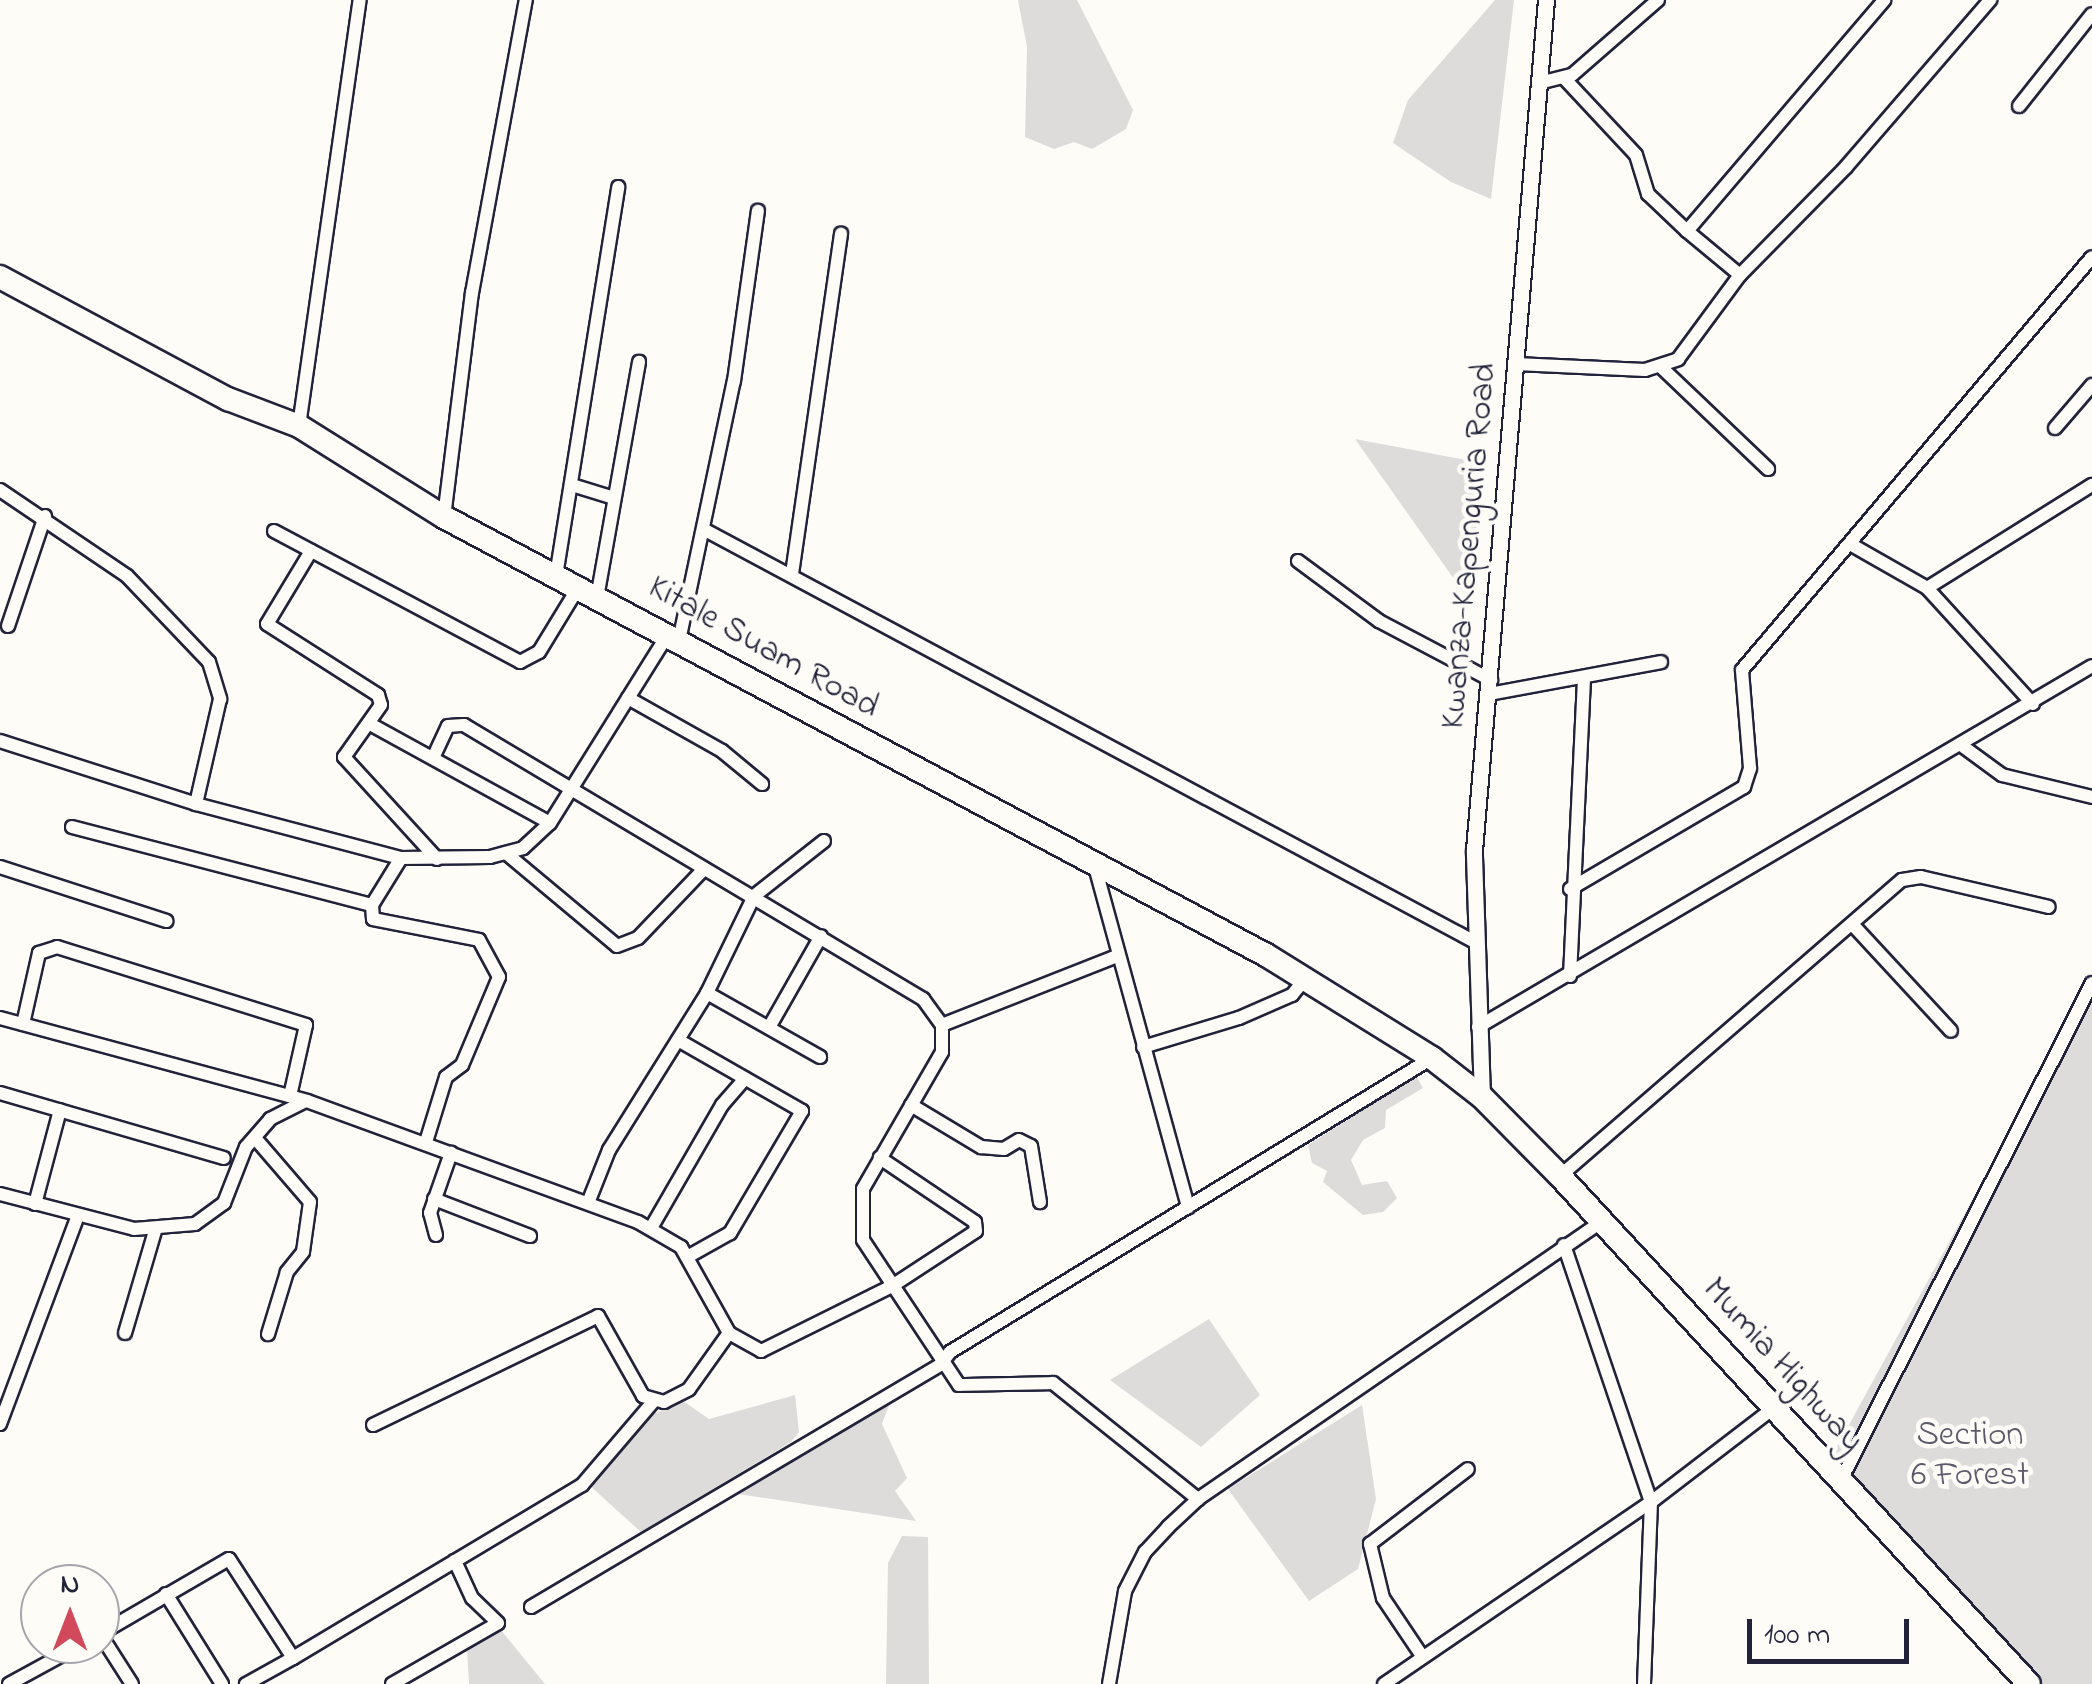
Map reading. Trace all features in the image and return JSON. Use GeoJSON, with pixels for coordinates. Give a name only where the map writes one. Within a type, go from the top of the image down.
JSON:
{"type":"FeatureCollection","features":[{"type":"Feature","properties":{"kind":"highway","name":"Kitale Suam Road"},"geometry":{"type":"LineString","coordinates":[[0,278],[228,399],[299,426],[444,517],[1306,978],[1432,1058],[1482,1097]]}},
{"type":"Feature","properties":{"kind":"highway","name":"Mumia Highway"},"geometry":{"type":"LineString","coordinates":[[1482,1097],[1560,1176],[2028,1684]]}},
{"type":"Feature","properties":{"kind":"street"},"geometry":{"type":"LineString","coordinates":[[299,426],[360,0]]}},
{"type":"Feature","properties":{"kind":"street"},"geometry":{"type":"LineString","coordinates":[[444,517],[472,292],[526,0]]}},
{"type":"Feature","properties":{"kind":"street","name":"Kwanza-Kapenguria Road"},"geometry":{"type":"LineString","coordinates":[[1482,1097],[1473,941],[1546,0]]}},
{"type":"Feature","properties":{"kind":"street"},"geometry":{"type":"LineString","coordinates":[[1539,83],[1564,78],[1658,0]]}},
{"type":"Feature","properties":{"kind":"street"},"geometry":{"type":"LineString","coordinates":[[1687,231],[1884,0]]}},
{"type":"Feature","properties":{"kind":"street"},"geometry":{"type":"LineString","coordinates":[[1516,364],[1661,367],[1678,359],[1740,275],[1846,167],[1990,0]]}},
{"type":"Feature","properties":{"kind":"street"},"geometry":{"type":"LineString","coordinates":[[2020,106],[2092,14]]}},
{"type":"Feature","properties":{"kind":"street"},"geometry":{"type":"LineString","coordinates":[[1564,78],[1636,155],[1648,194],[1740,275]]}},
{"type":"Feature","properties":{"kind":"street"},"geometry":{"type":"LineString","coordinates":[[556,576],[618,187]]}},
{"type":"Feature","properties":{"kind":"street"},"geometry":{"type":"LineString","coordinates":[[0,741],[196,804],[401,858],[508,854],[550,822],[628,698],[673,639],[705,530],[758,210]]}},
{"type":"Feature","properties":{"kind":"street"},"geometry":{"type":"LineString","coordinates":[[792,574],[841,234]]}},
{"type":"Feature","properties":{"kind":"street"},"geometry":{"type":"LineString","coordinates":[[1570,889],[1744,788],[1750,768],[1742,670],[2092,257]]}},
{"type":"Feature","properties":{"kind":"street"},"geometry":{"type":"LineString","coordinates":[[274,531],[520,662],[540,652],[588,593],[614,498],[638,362]]}},
{"type":"Feature","properties":{"kind":"street"},"geometry":{"type":"LineString","coordinates":[[1661,367],[1768,469]]}},
{"type":"Feature","properties":{"kind":"street"},"geometry":{"type":"LineString","coordinates":[[2055,428],[2092,386]]}},
{"type":"Feature","properties":{"kind":"street"},"geometry":{"type":"LineString","coordinates":[[572,485],[614,498]]}},
{"type":"Feature","properties":{"kind":"street"},"geometry":{"type":"LineString","coordinates":[[0,490],[45,516],[152,598],[218,678],[216,725],[196,804]]}},
{"type":"Feature","properties":{"kind":"street"},"geometry":{"type":"LineString","coordinates":[[1927,588],[2089,493]]}},
{"type":"Feature","properties":{"kind":"street"},"geometry":{"type":"LineString","coordinates":[[8,626],[45,516]]}},
{"type":"Feature","properties":{"kind":"street"},"geometry":{"type":"LineString","coordinates":[[705,530],[1473,941]]}},
{"type":"Feature","properties":{"kind":"street"},"geometry":{"type":"LineString","coordinates":[[1850,544],[1927,588],[2033,704]]}},
{"type":"Feature","properties":{"kind":"street"},"geometry":{"type":"LineString","coordinates":[[311,551],[266,624],[372,690],[381,704],[344,757],[437,858]]}},
{"type":"Feature","properties":{"kind":"street"},"geometry":{"type":"LineString","coordinates":[[1298,561],[1379,621],[1490,687],[1584,678],[1662,662]]}},
{"type":"Feature","properties":{"kind":"street"},"geometry":{"type":"LineString","coordinates":[[1478,1027],[2092,666]]}},
{"type":"Feature","properties":{"kind":"street"},"geometry":{"type":"LineString","coordinates":[[1570,976],[1570,889],[1584,678]]}},
{"type":"Feature","properties":{"kind":"street"},"geometry":{"type":"LineString","coordinates":[[628,698],[731,757],[762,784]]}},
{"type":"Feature","properties":{"kind":"street"},"geometry":{"type":"LineString","coordinates":[[370,724],[550,822]]}},
{"type":"Feature","properties":{"kind":"street"},"geometry":{"type":"LineString","coordinates":[[433,758],[448,726],[464,725],[569,793],[916,992],[942,1025],[942,1052],[862,1189],[860,1225],[892,1286],[940,1365],[958,1386],[974,1389],[1036,1379],[1053,1382],[1198,1498]]}},
{"type":"Feature","properties":{"kind":"street"},"geometry":{"type":"LineString","coordinates":[[1961,745],[2014,780],[2092,797]]}},
{"type":"Feature","properties":{"kind":"street"},"geometry":{"type":"LineString","coordinates":[[72,827],[372,906]]}},
{"type":"Feature","properties":{"kind":"street"},"geometry":{"type":"LineString","coordinates":[[588,1203],[609,1150],[707,993],[754,896],[824,841]]}},
{"type":"Feature","properties":{"kind":"street"},"geometry":{"type":"LineString","coordinates":[[508,854],[617,946],[638,938],[704,869]]}},
{"type":"Feature","properties":{"kind":"street"},"geometry":{"type":"LineString","coordinates":[[401,858],[372,906],[373,919],[479,940],[499,977],[462,1065],[446,1077],[426,1142]]}},
{"type":"Feature","properties":{"kind":"street"},"geometry":{"type":"LineString","coordinates":[[1094,863],[1188,1206]]}},
{"type":"Feature","properties":{"kind":"street"},"geometry":{"type":"LineString","coordinates":[[0,867],[166,921]]}},
{"type":"Feature","properties":{"kind":"street"},"geometry":{"type":"LineString","coordinates":[[1560,1176],[1910,876],[2049,907]]}},
{"type":"Feature","properties":{"kind":"street"},"geometry":{"type":"LineString","coordinates":[[1853,925],[1950,1031]]}},
{"type":"Feature","properties":{"kind":"street"},"geometry":{"type":"LineString","coordinates":[[771,1024],[821,936]]}},
{"type":"Feature","properties":{"kind":"street"},"geometry":{"type":"LineString","coordinates":[[23,1024],[41,950],[57,947],[306,1025],[290,1096]]}},
{"type":"Feature","properties":{"kind":"street"},"geometry":{"type":"LineString","coordinates":[[942,1025],[1117,956]]}},
{"type":"Feature","properties":{"kind":"street"},"geometry":{"type":"LineString","coordinates":[[1143,1047],[1239,1018],[1292,995],[1306,978]]}},
{"type":"Feature","properties":{"kind":"street"},"geometry":{"type":"LineString","coordinates":[[1840,1482],[2092,983]]}},
{"type":"Feature","properties":{"kind":"street"},"geometry":{"type":"LineString","coordinates":[[707,993],[771,1024],[820,1057]]}},
{"type":"Feature","properties":{"kind":"street"},"geometry":{"type":"LineString","coordinates":[[0,1018],[307,1100],[650,1228],[686,1257],[729,1333],[752,1350],[770,1350],[892,1286],[977,1226],[880,1158]]}},
{"type":"Feature","properties":{"kind":"street"},"geometry":{"type":"LineString","coordinates":[[678,1040],[802,1111],[730,1233],[686,1257]]}},
{"type":"Feature","properties":{"kind":"street"},"geometry":{"type":"LineString","coordinates":[[531,1606],[940,1365],[950,1352],[1432,1058]]}},
{"type":"Feature","properties":{"kind":"street"},"geometry":{"type":"LineString","coordinates":[[650,1228],[722,1104],[745,1079]]}},
{"type":"Feature","properties":{"kind":"street"},"geometry":{"type":"LineString","coordinates":[[0,1093],[224,1158]]}},
{"type":"Feature","properties":{"kind":"street"},"geometry":{"type":"LineString","coordinates":[[0,1194],[155,1231],[194,1224],[224,1203],[255,1138],[270,1118],[307,1100]]}},
{"type":"Feature","properties":{"kind":"street"},"geometry":{"type":"LineString","coordinates":[[911,1105],[981,1147],[1004,1149],[1019,1140],[1031,1146],[1040,1202]]}},
{"type":"Feature","properties":{"kind":"street"},"geometry":{"type":"LineString","coordinates":[[35,1204],[60,1110]]}},
{"type":"Feature","properties":{"kind":"street"},"geometry":{"type":"LineString","coordinates":[[255,1138],[310,1202],[303,1252],[287,1272],[268,1334]]}},
{"type":"Feature","properties":{"kind":"street"},"geometry":{"type":"LineString","coordinates":[[436,1235],[429,1222],[451,1153]]}},
{"type":"Feature","properties":{"kind":"street"},"geometry":{"type":"LineString","coordinates":[[434,1199],[530,1236]]}},
{"type":"Feature","properties":{"kind":"street"},"geometry":{"type":"LineString","coordinates":[[0,1424],[78,1215]]}},
{"type":"Feature","properties":{"kind":"street"},"geometry":{"type":"LineString","coordinates":[[1109,1684],[1125,1591],[1137,1564],[1198,1498],[1601,1222]]}},
{"type":"Feature","properties":{"kind":"street"},"geometry":{"type":"LineString","coordinates":[[125,1333],[155,1231]]}},
{"type":"Feature","properties":{"kind":"street"},"geometry":{"type":"LineString","coordinates":[[1564,1245],[1651,1502],[1644,1684]]}},
{"type":"Feature","properties":{"kind":"street"},"geometry":{"type":"LineString","coordinates":[[374,1425],[598,1316],[643,1396],[653,1402]]}},
{"type":"Feature","properties":{"kind":"street"},"geometry":{"type":"LineString","coordinates":[[246,1684],[582,1486],[653,1402],[689,1389],[729,1333]]}},
{"type":"Feature","properties":{"kind":"street"},"geometry":{"type":"LineString","coordinates":[[1384,1684],[1651,1502],[1772,1409]]}},
{"type":"Feature","properties":{"kind":"street"},"geometry":{"type":"LineString","coordinates":[[1422,1656],[1383,1598],[1369,1558],[1370,1544],[1468,1469]]}},
{"type":"Feature","properties":{"kind":"street"},"geometry":{"type":"LineString","coordinates":[[120,1622],[229,1559],[292,1658]]}},
{"type":"Feature","properties":{"kind":"street"},"geometry":{"type":"LineString","coordinates":[[392,1684],[498,1623],[472,1598],[455,1561]]}},
{"type":"Feature","properties":{"kind":"street"},"geometry":{"type":"LineString","coordinates":[[166,1594],[222,1684]]}},
{"type":"Feature","properties":{"kind":"street"},"geometry":{"type":"LineString","coordinates":[[9,1684],[46,1664]]}},
{"type":"Feature","properties":{"kind":"green space"},"geometry":{"type":"Polygon","coordinates":[[[1018,0],[1077,0],[1133,110],[1126,129],[1092,149],[1074,142],[1054,149],[1025,137],[1027,47],[1018,0]]]}},
{"type":"Feature","properties":{"kind":"green space"},"geometry":{"type":"Polygon","coordinates":[[[1495,0],[1514,0],[1491,199],[1451,182],[1393,143],[1408,100],[1495,0]]]}},
{"type":"Feature","properties":{"kind":"green space"},"geometry":{"type":"Polygon","coordinates":[[[1355,439],[1482,463],[1471,603],[1355,439]]]}},
{"type":"Feature","properties":{"kind":"green space","name":"Section 6 Forest"},"geometry":{"type":"Polygon","coordinates":[[[2092,981],[2092,1684],[2010,1684],[1821,1476],[2092,981]]]}},
{"type":"Feature","properties":{"kind":"green space"},"geometry":{"type":"Polygon","coordinates":[[[1416,1076],[1423,1088],[1386,1110],[1385,1128],[1363,1140],[1351,1160],[1362,1185],[1387,1181],[1397,1198],[1383,1212],[1363,1215],[1323,1182],[1327,1171],[1312,1163],[1308,1145],[1416,1076]]]}},
{"type":"Feature","properties":{"kind":"green space"},"geometry":{"type":"Polygon","coordinates":[[[1209,1319],[1260,1395],[1201,1447],[1110,1380],[1209,1319]]]}},
{"type":"Feature","properties":{"kind":"green space"},"geometry":{"type":"Polygon","coordinates":[[[795,1395],[799,1432],[791,1442],[641,1532],[589,1485],[651,1415],[683,1401],[709,1419],[795,1395]]]}},
{"type":"Feature","properties":{"kind":"green space"},"geometry":{"type":"Polygon","coordinates":[[[892,1397],[882,1424],[907,1478],[895,1491],[916,1521],[725,1492],[892,1397]]]}},
{"type":"Feature","properties":{"kind":"green space"},"geometry":{"type":"Polygon","coordinates":[[[1362,1405],[1376,1499],[1358,1569],[1309,1601],[1228,1489],[1362,1405]]]}},
{"type":"Feature","properties":{"kind":"green space"},"geometry":{"type":"Polygon","coordinates":[[[902,1536],[928,1537],[929,1684],[886,1684],[888,1563],[902,1536]]]}},
{"type":"Feature","properties":{"kind":"green space"},"geometry":{"type":"Polygon","coordinates":[[[500,1629],[545,1684],[469,1684],[467,1648],[500,1629]]]}}]}
